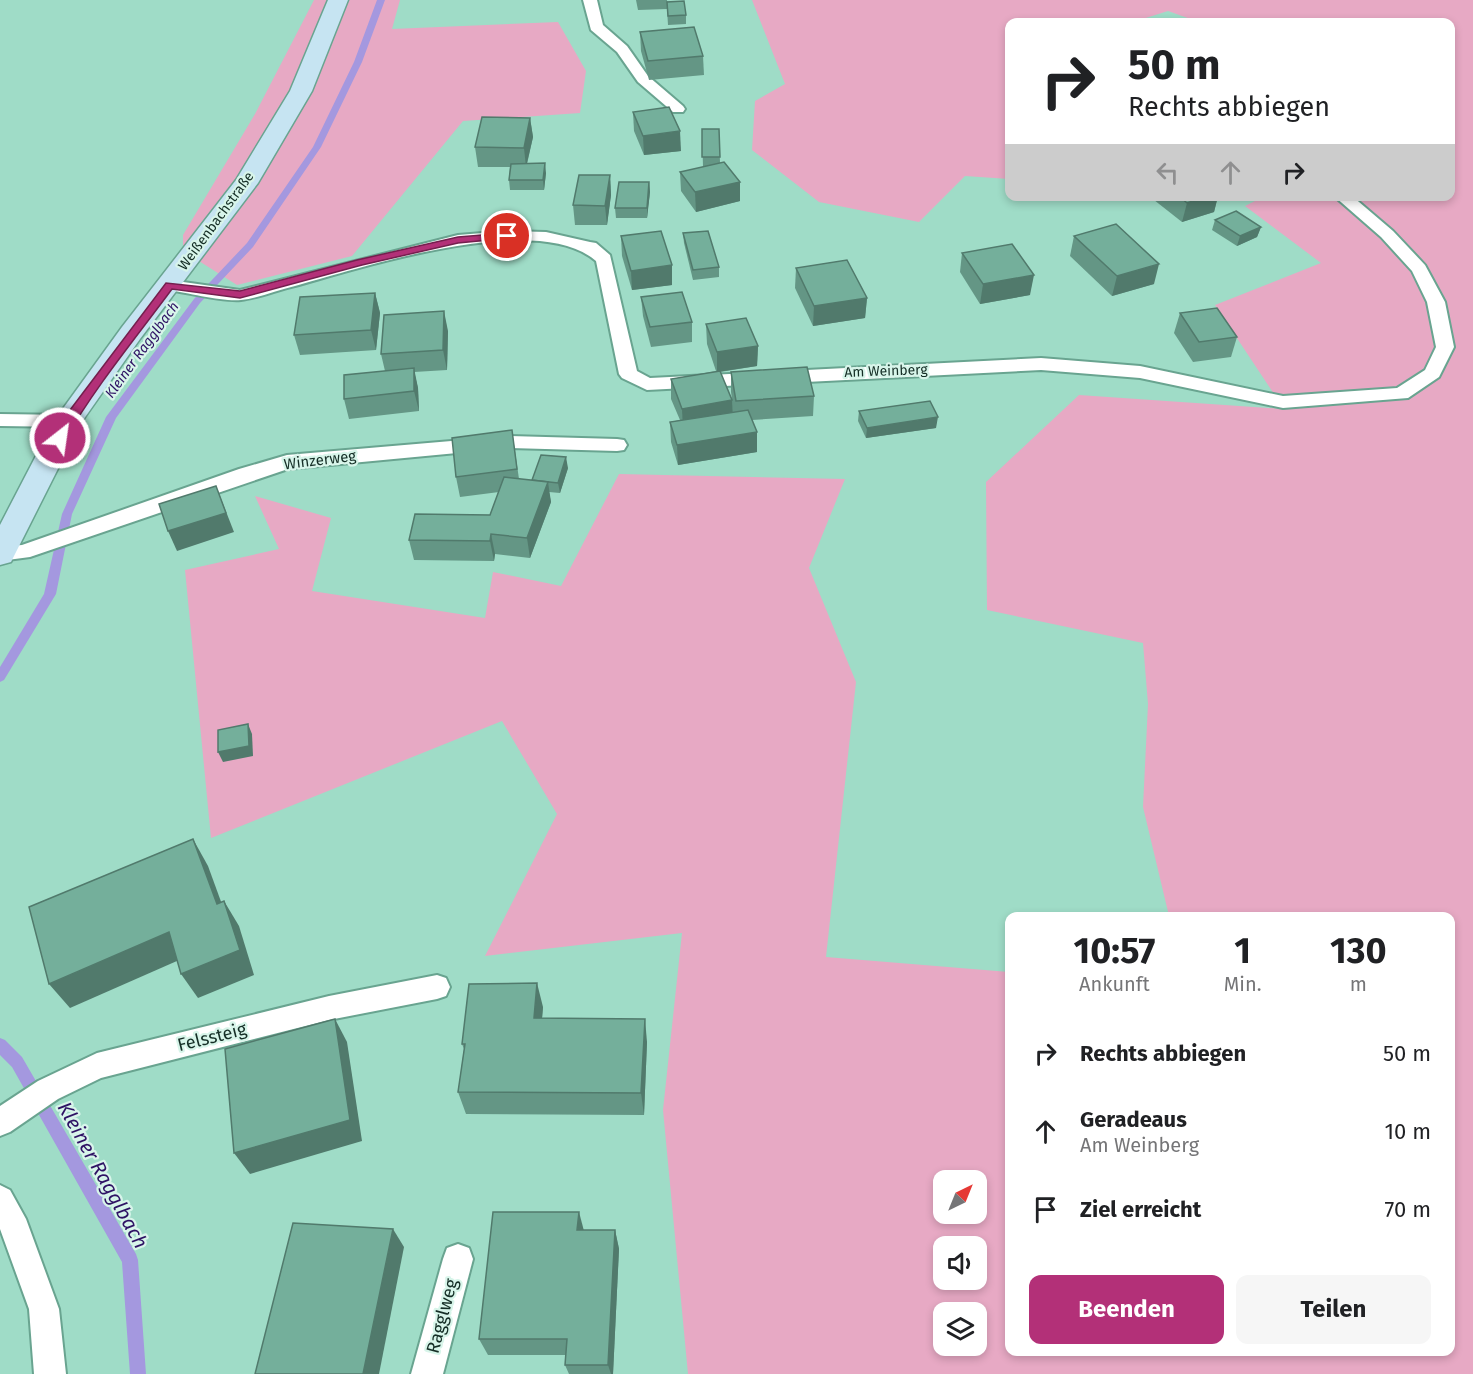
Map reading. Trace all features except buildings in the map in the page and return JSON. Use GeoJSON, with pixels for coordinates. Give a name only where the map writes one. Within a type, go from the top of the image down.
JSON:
{"type":"FeatureCollection","features":[{"type":"Feature","properties":{"kind":"main road","name":"Weißenbachstraße"},"geometry":{"type":"LineString","coordinates":[[0,554],[68,421],[131,333],[246,183],[301,91],[338,0]]}},
{"type":"Feature","properties":{"kind":"lane"},"geometry":{"type":"LineString","coordinates":[[590,0],[596,27],[622,49],[643,79],[678,109]]}},
{"type":"Feature","properties":{"kind":"lane","name":"Am Weinberg"},"geometry":{"type":"LineString","coordinates":[[169,285],[240,295],[458,240],[507,236],[546,237],[590,247],[604,259],[628,374],[647,384],[1041,364],[1140,372],[1283,402],[1401,394],[1434,373],[1445,347],[1436,302],[1419,269],[1387,234],[1348,201]]}},
{"type":"Feature","properties":{"kind":"lane"},"geometry":{"type":"LineString","coordinates":[[0,420],[68,421]]}},
{"type":"Feature","properties":{"kind":"lane","name":"Winzerweg"},"geometry":{"type":"LineString","coordinates":[[0,554],[23,552],[48,544],[246,474],[287,462],[510,442],[617,445]]}},
{"type":"Feature","properties":{"kind":"lane","name":"Felssteig"},"geometry":{"type":"LineString","coordinates":[[10,1115],[48,1090],[97,1065],[329,1008],[437,987]]}},
{"type":"Feature","properties":{"kind":"lane"},"geometry":{"type":"LineString","coordinates":[[0,1200],[16,1229],[44,1309],[50,1374]]}},
{"type":"Feature","properties":{"kind":"lane","name":"Ragglweg"},"geometry":{"type":"LineString","coordinates":[[427,1374],[458,1259]]}},
{"type":"Feature","properties":{"kind":"shaded area"},"geometry":{"type":"Polygon","coordinates":[[[314,0],[400,0],[392,29],[558,22],[586,71],[580,113],[463,121],[352,256],[237,285],[183,251],[183,235],[255,114],[314,0]]]}},
{"type":"Feature","properties":{"kind":"shaded area"},"geometry":{"type":"Polygon","coordinates":[[[752,0],[1473,0],[1473,1374],[688,1374],[663,1110],[682,933],[485,956],[557,814],[502,721],[211,838],[185,570],[279,549],[255,496],[331,518],[312,591],[485,618],[493,572],[561,586],[619,474],[845,479],[809,568],[856,682],[826,957],[1005,972],[1005,1356],[1455,1356],[1455,912],[1168,912],[1143,807],[1148,704],[1143,643],[987,610],[986,482],[1079,395],[1284,409],[1215,305],[1321,263],[1245,206],[1255,201],[1455,201],[1455,18],[1188,18],[1168,11],[1146,18],[1005,18],[1005,179],[965,176],[919,222],[819,202],[752,150],[755,101],[785,84],[752,0]]]}},
{"type":"Feature","properties":{"kind":"waterway","name":"Kleiner Ragglbach"},"geometry":{"type":"LineString","coordinates":[[0,677],[50,594],[67,514],[111,417],[197,301],[250,245],[317,147],[358,62],[381,0]]}},
{"type":"Feature","properties":{"kind":"waterway","name":"Kleiner Ragglbach"},"geometry":{"type":"LineString","coordinates":[[0,1045],[17,1062],[130,1260],[138,1374]]}},
{"type":"Feature","properties":{"kind":"route"},"geometry":{"type":"LineString","coordinates":[[60,438],[68,421],[131,333],[169,285],[240,295],[458,240],[507,236]]}}]}
